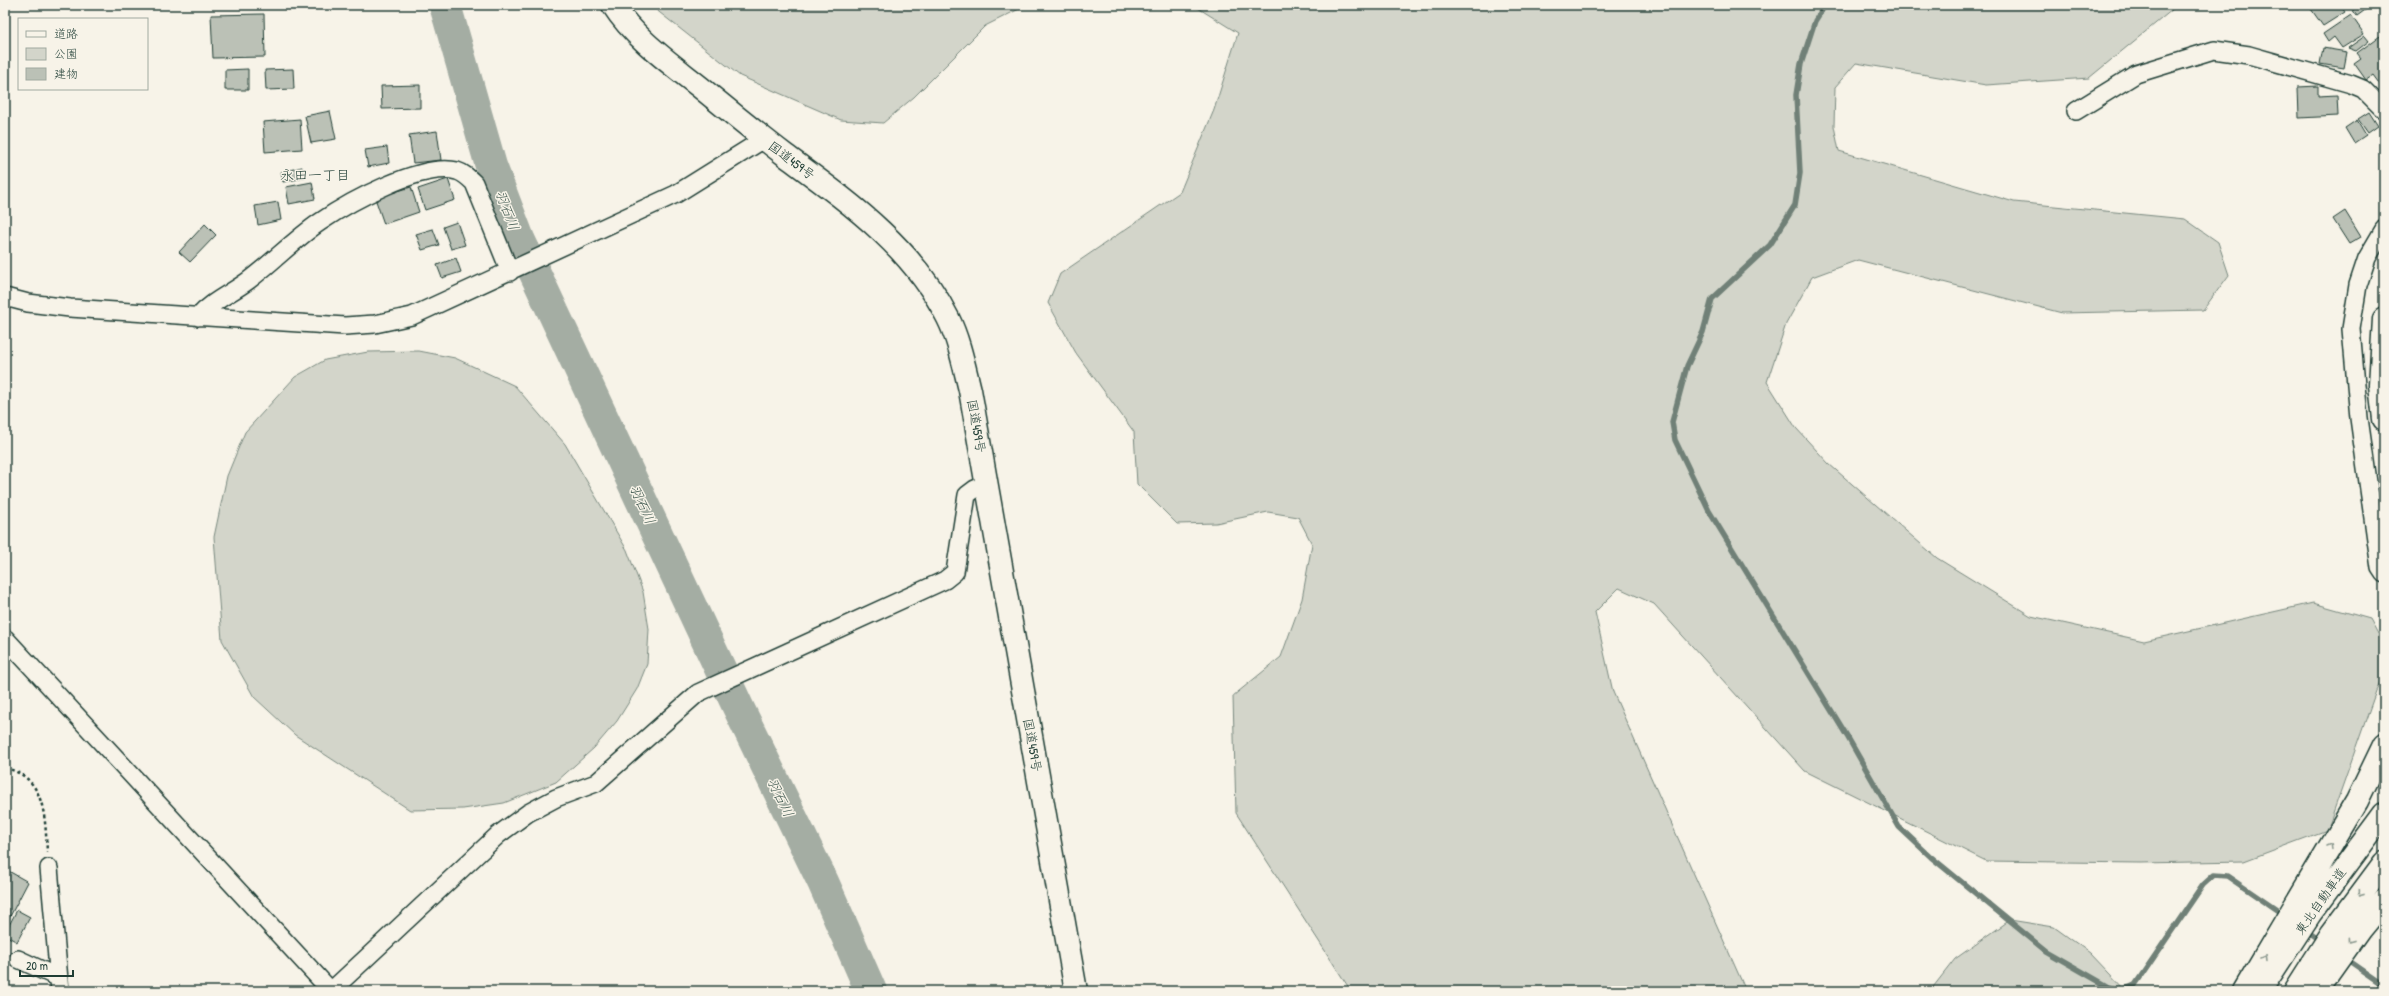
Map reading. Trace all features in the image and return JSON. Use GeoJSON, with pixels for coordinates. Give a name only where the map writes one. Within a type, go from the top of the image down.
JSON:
{"type":"FeatureCollection","features":[{"type":"Feature","properties":{"kind":"highway","name":"国道459号"},"geometry":{"type":"LineString","coordinates":[[613,5],[619,15],[656,52],[764,139],[860,211],[895,244],[925,279],[948,319],[961,354],[970,390],[1076,991]]}},
{"type":"Feature","properties":{"kind":"highway"},"geometry":{"type":"LineString","coordinates":[[2384,319],[2380,385],[2384,419]]}},
{"type":"Feature","properties":{"kind":"highway"},"geometry":{"type":"LineString","coordinates":[[2244,991],[2357,802],[2384,745]]}},
{"type":"Feature","properties":{"kind":"highway","name":"東北自動車道"},"geometry":{"type":"LineString","coordinates":[[2260,991],[2310,914],[2384,814]]}},
{"type":"Feature","properties":{"kind":"highway"},"geometry":{"type":"LineString","coordinates":[[2295,991],[2332,933],[2384,862]]}},
{"type":"Feature","properties":{"kind":"highway"},"geometry":{"type":"LineString","coordinates":[[2316,991],[2360,929],[2384,900]]}},
{"type":"Feature","properties":{"kind":"street"},"geometry":{"type":"LineString","coordinates":[[2076,111],[2136,74],[2214,50],[2249,55],[2351,84],[2363,89],[2384,110]]}},
{"type":"Feature","properties":{"kind":"street"},"geometry":{"type":"LineString","coordinates":[[5,297],[28,303],[70,308],[345,326],[375,324],[412,316],[676,194],[764,139]]}},
{"type":"Feature","properties":{"kind":"street"},"geometry":{"type":"LineString","coordinates":[[198,317],[209,304],[249,280],[320,222],[351,203],[425,172],[443,169],[458,171],[467,176],[474,183],[514,270]]}},
{"type":"Feature","properties":{"kind":"street"},"geometry":{"type":"LineString","coordinates":[[2384,229],[2367,258],[2358,285],[2351,329],[2359,418],[2380,568],[2384,574]]}},
{"type":"Feature","properties":{"kind":"street"},"geometry":{"type":"LineString","coordinates":[[5,638],[331,991],[498,835],[528,813],[556,798],[596,783],[698,693],[945,580],[955,572],[968,495],[975,488],[987,484]]}},
{"type":"Feature","properties":{"kind":"street"},"geometry":{"type":"LineString","coordinates":[[49,868],[59,984]]}},
{"type":"Feature","properties":{"kind":"street"},"geometry":{"type":"LineString","coordinates":[[18,959],[59,984]]}},
{"type":"Feature","properties":{"kind":"path"},"geometry":{"type":"LineString","coordinates":[[5,768],[23,775],[36,787],[44,809],[49,868]]}},
{"type":"Feature","properties":{"kind":"green space"},"geometry":{"type":"Polygon","coordinates":[[[650,5],[1027,5],[985,26],[914,97],[883,123],[841,120],[740,76],[650,5]]]}},
{"type":"Feature","properties":{"kind":"green space"},"geometry":{"type":"Polygon","coordinates":[[[1193,5],[2178,5],[2089,78],[1986,85],[1856,63],[1835,87],[1834,126],[1839,151],[2014,202],[2185,219],[2218,242],[2229,275],[2203,310],[2062,313],[1858,260],[1812,277],[1786,324],[1767,382],[1796,428],[1829,464],[1937,558],[2031,616],[2144,641],[2313,603],[2370,619],[2384,645],[2384,675],[2376,691],[2327,830],[2244,861],[2141,863],[1986,861],[1805,771],[1654,604],[1619,588],[1595,612],[1613,692],[1746,991],[1351,991],[1236,813],[1233,696],[1281,657],[1302,599],[1312,544],[1298,517],[1268,512],[1216,523],[1177,524],[1137,484],[1134,432],[1076,353],[1048,303],[1060,274],[1180,192],[1214,110],[1238,33],[1193,5]]]}},
{"type":"Feature","properties":{"kind":"green space"},"geometry":{"type":"Polygon","coordinates":[[[419,351],[455,358],[515,386],[565,444],[627,550],[643,592],[649,629],[647,664],[637,689],[617,721],[594,748],[556,782],[504,803],[463,809],[410,810],[295,735],[254,697],[222,640],[214,537],[227,476],[245,432],[295,377],[325,360],[368,352],[419,351]]]}},
{"type":"Feature","properties":{"kind":"green space"},"geometry":{"type":"Polygon","coordinates":[[[2010,920],[2054,927],[2090,953],[2126,991],[1930,991],[1955,959],[2010,920]]]}},
{"type":"Feature","properties":{"kind":"building"},"geometry":{"type":"Polygon","coordinates":[[[2317,5],[2340,5],[2345,12],[2323,26],[2311,9],[2317,5]]]}},
{"type":"Feature","properties":{"kind":"building"},"geometry":{"type":"Polygon","coordinates":[[[2349,5],[2372,5],[2357,16],[2349,5]]]}},
{"type":"Feature","properties":{"kind":"building"},"geometry":{"type":"Polygon","coordinates":[[[264,14],[265,57],[213,58],[211,15],[264,14]]]}},
{"type":"Feature","properties":{"kind":"building"},"geometry":{"type":"Polygon","coordinates":[[[2351,15],[2364,34],[2342,48],[2334,37],[2328,42],[2323,34],[2351,15]]]}},
{"type":"Feature","properties":{"kind":"building"},"geometry":{"type":"Polygon","coordinates":[[[2365,36],[2369,41],[2356,51],[2348,48],[2365,36]]]}},
{"type":"Feature","properties":{"kind":"building"},"geometry":{"type":"Polygon","coordinates":[[[2380,36],[2384,42],[2384,90],[2373,75],[2366,80],[2354,63],[2361,58],[2357,53],[2380,36]]]}},
{"type":"Feature","properties":{"kind":"building"},"geometry":{"type":"Polygon","coordinates":[[[2323,48],[2347,52],[2344,68],[2320,64],[2323,48]]]}},
{"type":"Feature","properties":{"kind":"building"},"geometry":{"type":"Polygon","coordinates":[[[248,69],[248,90],[225,90],[225,70],[248,69]]]}},
{"type":"Feature","properties":{"kind":"building"},"geometry":{"type":"Polygon","coordinates":[[[293,69],[294,89],[266,90],[265,70],[293,69]]]}},
{"type":"Feature","properties":{"kind":"building"},"geometry":{"type":"Polygon","coordinates":[[[420,85],[420,108],[382,109],[381,86],[420,85]]]}},
{"type":"Feature","properties":{"kind":"building"},"geometry":{"type":"Polygon","coordinates":[[[2318,86],[2318,96],[2337,95],[2338,116],[2299,118],[2298,87],[2318,86]]]}},
{"type":"Feature","properties":{"kind":"building"},"geometry":{"type":"Polygon","coordinates":[[[330,111],[336,139],[311,143],[305,116],[330,111]]]}},
{"type":"Feature","properties":{"kind":"building"},"geometry":{"type":"Polygon","coordinates":[[[2369,112],[2378,126],[2368,133],[2358,119],[2369,112]]]}},
{"type":"Feature","properties":{"kind":"building"},"geometry":{"type":"Polygon","coordinates":[[[300,119],[302,149],[265,152],[263,122],[300,119]]]}},
{"type":"Feature","properties":{"kind":"building"},"geometry":{"type":"Polygon","coordinates":[[[2357,120],[2366,135],[2354,143],[2345,128],[2357,120]]]}},
{"type":"Feature","properties":{"kind":"building"},"geometry":{"type":"Polygon","coordinates":[[[437,131],[441,160],[413,163],[409,135],[437,131]]]}},
{"type":"Feature","properties":{"kind":"building"},"geometry":{"type":"Polygon","coordinates":[[[387,147],[389,163],[368,167],[365,150],[387,147]]]}},
{"type":"Feature","properties":{"kind":"building"},"geometry":{"type":"Polygon","coordinates":[[[302,167],[304,178],[283,182],[281,172],[302,167]]]}},
{"type":"Feature","properties":{"kind":"building"},"geometry":{"type":"Polygon","coordinates":[[[448,179],[455,200],[425,210],[418,189],[448,179]]]}},
{"type":"Feature","properties":{"kind":"building"},"geometry":{"type":"Polygon","coordinates":[[[312,182],[315,199],[289,204],[286,187],[312,182]]]}},
{"type":"Feature","properties":{"kind":"building"},"geometry":{"type":"Polygon","coordinates":[[[411,187],[419,212],[384,224],[375,198],[411,187]]]}},
{"type":"Feature","properties":{"kind":"building"},"geometry":{"type":"Polygon","coordinates":[[[278,202],[281,220],[258,225],[255,206],[278,202]]]}},
{"type":"Feature","properties":{"kind":"building"},"geometry":{"type":"Polygon","coordinates":[[[2345,211],[2361,237],[2349,244],[2333,219],[2345,211]]]}},
{"type":"Feature","properties":{"kind":"building"},"geometry":{"type":"Polygon","coordinates":[[[457,222],[465,245],[451,249],[443,227],[457,222]]]}},
{"type":"Feature","properties":{"kind":"building"},"geometry":{"type":"Polygon","coordinates":[[[205,224],[216,235],[190,262],[179,252],[205,224]]]}},
{"type":"Feature","properties":{"kind":"building"},"geometry":{"type":"Polygon","coordinates":[[[433,229],[439,245],[422,250],[416,234],[433,229]]]}},
{"type":"Feature","properties":{"kind":"building"},"geometry":{"type":"Polygon","coordinates":[[[456,258],[461,272],[442,278],[437,265],[456,258]]]}},
{"type":"Feature","properties":{"kind":"building"},"geometry":{"type":"Polygon","coordinates":[[[5,869],[28,882],[5,926],[5,869]]]}},
{"type":"Feature","properties":{"kind":"building"},"geometry":{"type":"Polygon","coordinates":[[[17,910],[30,917],[17,942],[5,935],[5,933],[17,910]]]}},
{"type":"Feature","properties":{"kind":"waterway","name":"羽石川"},"geometry":{"type":"LineString","coordinates":[[445,5],[491,166],[519,239],[739,709],[823,882],[871,991]]}},
{"type":"Feature","properties":{"kind":"waterway"},"geometry":{"type":"LineString","coordinates":[[1825,5],[1815,21],[1801,64],[1796,95],[1800,173],[1795,205],[1770,245],[1712,299],[1703,332],[1687,366],[1672,422],[1675,440],[1709,511],[1847,736],[1899,827],[1931,857],[2046,951],[2109,987],[2116,989],[2132,987],[2135,985],[2203,885],[2214,875],[2227,876],[2284,915]]}},
{"type":"Feature","properties":{"kind":"waterway"},"geometry":{"type":"LineString","coordinates":[[2304,929],[2322,942]]}},
{"type":"Feature","properties":{"kind":"waterway"},"geometry":{"type":"LineString","coordinates":[[2345,958],[2384,985]]}},
{"type":"Feature","properties":{"kind":"district","name":"永田一丁目"},"geometry":{"type":"Point","coordinates":[315,174]}}]}
